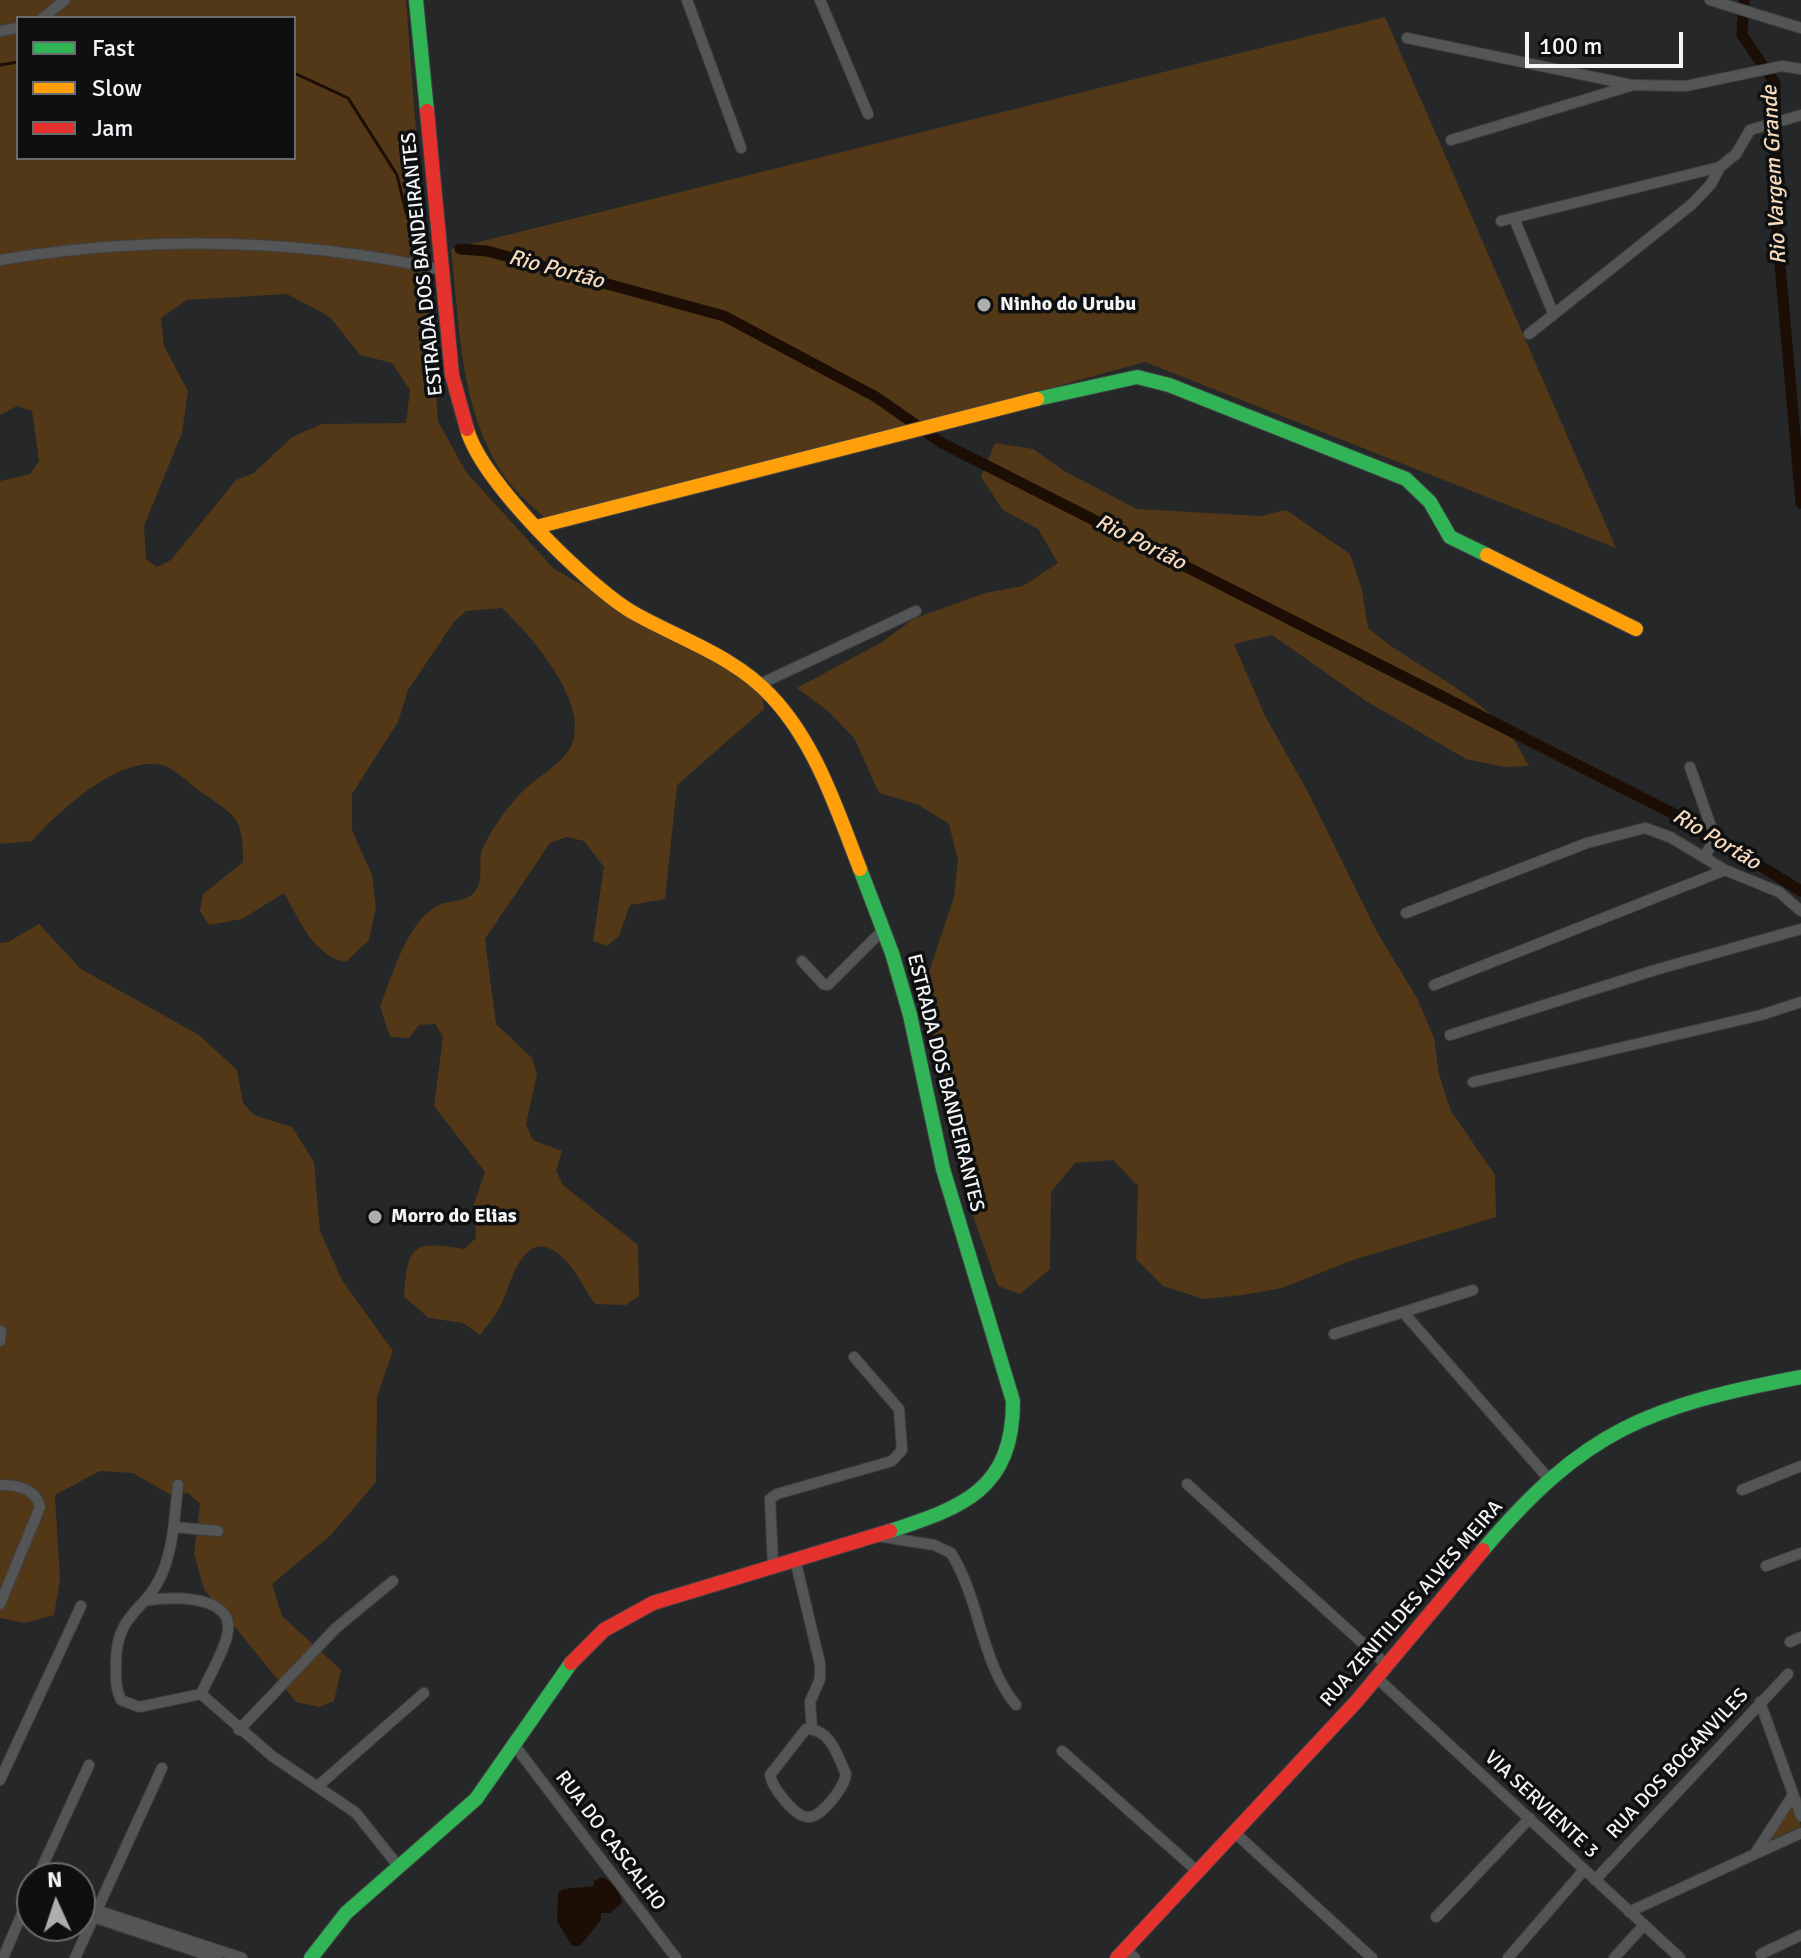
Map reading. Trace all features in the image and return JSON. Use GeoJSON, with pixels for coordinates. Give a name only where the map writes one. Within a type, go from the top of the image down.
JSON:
{"type":"FeatureCollection","features":[{"type":"Feature","properties":{"kind":"main road","name":"ESTRADA DOS BANDEIRANTES"},"geometry":{"type":"LineString","coordinates":[[311,1958],[351,1906],[477,1797],[578,1655],[605,1630],[676,1593],[875,1536],[939,1514],[980,1491],[1000,1465],[1014,1417],[1012,1388],[943,1169],[910,1015],[884,929],[812,752],[786,712],[760,684],[704,646],[631,611],[608,595],[536,527],[490,476],[463,424],[452,375],[416,0]]}},
{"type":"Feature","properties":{"kind":"main road"},"geometry":{"type":"LineString","coordinates":[[536,527],[1123,378],[1137,377],[1169,385],[1406,479],[1430,502],[1450,537],[1636,629]]}},
{"type":"Feature","properties":{"kind":"main road","name":"RUA ZENITILDES ALVES MEIRA"},"geometry":{"type":"LineString","coordinates":[[1125,1955],[1197,1871],[1388,1666],[1548,1478],[1596,1442],[1625,1425],[1661,1411],[1801,1377]]}},
{"type":"Feature","properties":{"kind":"street"},"geometry":{"type":"LineString","coordinates":[[45,16],[65,0]]}},
{"type":"Feature","properties":{"kind":"street"},"geometry":{"type":"LineString","coordinates":[[687,0],[741,148]]}},
{"type":"Feature","properties":{"kind":"street"},"geometry":{"type":"LineString","coordinates":[[820,0],[868,114]]}},
{"type":"Feature","properties":{"kind":"street"},"geometry":{"type":"LineString","coordinates":[[1710,0],[1801,28]]}},
{"type":"Feature","properties":{"kind":"street"},"geometry":{"type":"LineString","coordinates":[[1407,38],[1632,85],[1686,86],[1782,66],[1801,69]]}},
{"type":"Feature","properties":{"kind":"street"},"geometry":{"type":"LineString","coordinates":[[1451,140],[1632,85]]}},
{"type":"Feature","properties":{"kind":"street"},"geometry":{"type":"LineString","coordinates":[[1529,334],[1691,205],[1711,184],[1720,167],[1736,154],[1750,130],[1761,124],[1795,117]]}},
{"type":"Feature","properties":{"kind":"street"},"geometry":{"type":"LineString","coordinates":[[1501,221],[1720,167]]}},
{"type":"Feature","properties":{"kind":"street"},"geometry":{"type":"LineString","coordinates":[[1514,218],[1553,313]]}},
{"type":"Feature","properties":{"kind":"street"},"geometry":{"type":"LineString","coordinates":[[0,260],[152,245],[263,243],[333,250],[442,270]]}},
{"type":"Feature","properties":{"kind":"street"},"geometry":{"type":"LineString","coordinates":[[760,684],[916,611]]}},
{"type":"Feature","properties":{"kind":"street"},"geometry":{"type":"LineString","coordinates":[[1690,767],[1713,833],[1712,847],[1704,858]]}},
{"type":"Feature","properties":{"kind":"street"},"geometry":{"type":"LineString","coordinates":[[1406,913],[1636,828],[1654,829],[1728,871],[1779,892],[1801,911]]}},
{"type":"Feature","properties":{"kind":"street"},"geometry":{"type":"LineString","coordinates":[[1434,985],[1728,871]]}},
{"type":"Feature","properties":{"kind":"street"},"geometry":{"type":"LineString","coordinates":[[802,961],[823,984],[831,982],[884,929]]}},
{"type":"Feature","properties":{"kind":"street"},"geometry":{"type":"LineString","coordinates":[[1450,1035],[1655,970],[1801,929]]}},
{"type":"Feature","properties":{"kind":"street"},"geometry":{"type":"LineString","coordinates":[[1473,1082],[1761,1015],[1801,1002]]}},
{"type":"Feature","properties":{"kind":"street"},"geometry":{"type":"LineString","coordinates":[[1334,1334],[1473,1290]]}},
{"type":"Feature","properties":{"kind":"street"},"geometry":{"type":"LineString","coordinates":[[1403,1312],[1548,1478]]}},
{"type":"Feature","properties":{"kind":"street"},"geometry":{"type":"LineString","coordinates":[[773,1565],[770,1499],[777,1494],[883,1464],[898,1457],[902,1450],[899,1409],[854,1357]]}},
{"type":"Feature","properties":{"kind":"street"},"geometry":{"type":"LineString","coordinates":[[1742,1490],[1801,1466]]}},
{"type":"Feature","properties":{"kind":"street"},"geometry":{"type":"LineString","coordinates":[[1187,1484],[1388,1666]]}},
{"type":"Feature","properties":{"kind":"street"},"geometry":{"type":"LineString","coordinates":[[0,1485],[22,1487],[34,1494],[40,1507],[0,1604]]}},
{"type":"Feature","properties":{"kind":"street"},"geometry":{"type":"LineString","coordinates":[[178,1485],[174,1527],[165,1566],[149,1600],[119,1631],[116,1689],[121,1700],[139,1707],[201,1694]]}},
{"type":"Feature","properties":{"kind":"street"},"geometry":{"type":"LineString","coordinates":[[174,1527],[218,1531]]}},
{"type":"Feature","properties":{"kind":"street"},"geometry":{"type":"LineString","coordinates":[[875,1536],[934,1545],[951,1553],[980,1623],[996,1677],[1016,1705]]}},
{"type":"Feature","properties":{"kind":"street"},"geometry":{"type":"LineString","coordinates":[[1766,1566],[1801,1553]]}},
{"type":"Feature","properties":{"kind":"street"},"geometry":{"type":"LineString","coordinates":[[795,1559],[820,1664],[820,1679],[810,1702],[812,1729]]}},
{"type":"Feature","properties":{"kind":"street"},"geometry":{"type":"LineString","coordinates":[[239,1730],[336,1628],[393,1581]]}},
{"type":"Feature","properties":{"kind":"street"},"geometry":{"type":"LineString","coordinates":[[149,1600],[204,1600],[222,1616],[228,1627],[227,1635],[201,1694]]}},
{"type":"Feature","properties":{"kind":"street"},"geometry":{"type":"LineString","coordinates":[[0,1780],[81,1606]]}},
{"type":"Feature","properties":{"kind":"street","name":"RUA DOS BOGANVILES"},"geometry":{"type":"LineString","coordinates":[[1595,1880],[1788,1674]]}},
{"type":"Feature","properties":{"kind":"street","name":"VIA SERVIENTE 3"},"geometry":{"type":"LineString","coordinates":[[1377,1678],[1680,1958]]}},
{"type":"Feature","properties":{"kind":"street"},"geometry":{"type":"LineString","coordinates":[[318,1786],[424,1693]]}},
{"type":"Feature","properties":{"kind":"street"},"geometry":{"type":"LineString","coordinates":[[201,1694],[239,1730],[356,1813],[399,1867]]}},
{"type":"Feature","properties":{"kind":"street"},"geometry":{"type":"LineString","coordinates":[[1760,1702],[1801,1816]]}},
{"type":"Feature","properties":{"kind":"street"},"geometry":{"type":"LineString","coordinates":[[806,1729],[812,1729],[831,1742],[846,1779],[817,1814],[808,1817],[797,1813],[770,1775],[806,1729]]}},
{"type":"Feature","properties":{"kind":"street","name":"RUA DO CASCALHO"},"geometry":{"type":"LineString","coordinates":[[515,1746],[676,1958]]}},
{"type":"Feature","properties":{"kind":"street"},"geometry":{"type":"LineString","coordinates":[[1062,1751],[1197,1871]]}},
{"type":"Feature","properties":{"kind":"street"},"geometry":{"type":"LineString","coordinates":[[44,1862],[89,1765]]}},
{"type":"Feature","properties":{"kind":"street"},"geometry":{"type":"LineString","coordinates":[[75,1958],[162,1768]]}},
{"type":"Feature","properties":{"kind":"street"},"geometry":{"type":"LineString","coordinates":[[1755,1854],[1793,1795]]}},
{"type":"Feature","properties":{"kind":"street"},"geometry":{"type":"LineString","coordinates":[[1436,1917],[1530,1818]]}},
{"type":"Feature","properties":{"kind":"street"},"geometry":{"type":"LineString","coordinates":[[1234,1832],[1372,1958]]}},
{"type":"Feature","properties":{"kind":"street"},"geometry":{"type":"LineString","coordinates":[[1629,1912],[1801,1833]]}},
{"type":"Feature","properties":{"kind":"street"},"geometry":{"type":"LineString","coordinates":[[1508,1958],[1584,1870]]}},
{"type":"Feature","properties":{"kind":"street"},"geometry":{"type":"LineString","coordinates":[[97,1915],[216,1958]]}},
{"type":"Feature","properties":{"kind":"street"},"geometry":{"type":"LineString","coordinates":[[97,1915],[242,1958]]}},
{"type":"Feature","properties":{"kind":"street"},"geometry":{"type":"LineString","coordinates":[[1614,1958],[1644,1925]]}},
{"type":"Feature","properties":{"kind":"street"},"geometry":{"type":"LineString","coordinates":[[3,1958],[16,1928]]}},
{"type":"Feature","properties":{"kind":"street"},"geometry":{"type":"LineString","coordinates":[[1761,1954],[1801,1935]]}},
{"type":"Feature","properties":{"kind":"shaded area"},"geometry":{"type":"Polygon","coordinates":[[[0,0],[406,0],[438,421],[466,472],[554,569],[741,675],[761,691],[764,709],[677,785],[665,899],[630,905],[619,936],[607,946],[593,941],[604,867],[584,841],[567,837],[550,843],[485,939],[496,1024],[532,1058],[537,1074],[526,1124],[533,1140],[562,1151],[556,1171],[563,1185],[638,1245],[639,1296],[626,1305],[595,1304],[562,1257],[548,1248],[537,1247],[520,1262],[499,1309],[480,1335],[463,1323],[429,1318],[404,1297],[407,1266],[416,1250],[434,1245],[464,1249],[476,1238],[474,1204],[485,1172],[434,1106],[443,1038],[436,1024],[419,1025],[409,1038],[390,1037],[380,1006],[401,952],[416,925],[437,906],[465,899],[475,892],[482,850],[494,828],[520,794],[559,761],[571,746],[575,721],[571,703],[552,667],[502,608],[466,611],[454,622],[408,690],[398,722],[352,794],[352,830],[372,875],[376,908],[369,940],[346,962],[316,945],[284,893],[242,919],[209,925],[200,911],[203,894],[243,862],[240,828],[224,808],[164,766],[141,765],[106,778],[72,802],[32,841],[0,844],[0,481],[30,474],[39,461],[32,411],[17,406],[0,415],[0,0]],[[287,294],[187,300],[161,318],[164,346],[188,391],[182,433],[144,526],[146,559],[157,567],[171,560],[236,480],[254,473],[292,437],[322,424],[406,423],[410,390],[392,363],[360,355],[330,317],[287,294]]]}},
{"type":"Feature","properties":{"kind":"shaded area","name":"Ninho do Urubu"},"geometry":{"type":"Polygon","coordinates":[[[1385,17],[1616,548],[1145,362],[552,525],[509,483],[489,450],[478,423],[464,367],[451,249],[1385,17]]]}},
{"type":"Feature","properties":{"kind":"shaded area"},"geometry":{"type":"Polygon","coordinates":[[[995,443],[1033,449],[1066,472],[1137,509],[1261,516],[1286,510],[1350,554],[1362,590],[1368,628],[1474,700],[1515,742],[1529,766],[1505,767],[1466,759],[1366,701],[1272,635],[1234,644],[1265,716],[1307,790],[1377,932],[1417,998],[1434,1038],[1439,1075],[1451,1111],[1495,1175],[1496,1217],[1353,1260],[1282,1288],[1203,1299],[1163,1286],[1136,1259],[1138,1186],[1113,1160],[1075,1163],[1051,1192],[1050,1269],[1020,1294],[998,1286],[973,1216],[964,1141],[930,1052],[929,972],[954,897],[958,860],[949,824],[917,804],[879,793],[854,738],[828,711],[797,688],[882,642],[913,619],[985,593],[1023,586],[1058,563],[1038,529],[1003,510],[981,477],[995,443]]]}},
{"type":"Feature","properties":{"kind":"shaded area"},"geometry":{"type":"Polygon","coordinates":[[[39,924],[81,969],[199,1035],[237,1070],[243,1103],[254,1115],[292,1127],[314,1162],[320,1231],[342,1280],[393,1351],[377,1396],[376,1482],[331,1535],[272,1584],[282,1616],[341,1670],[334,1701],[319,1707],[296,1702],[204,1589],[194,1554],[200,1504],[188,1493],[169,1494],[133,1473],[100,1471],[55,1495],[60,1580],[54,1615],[25,1623],[0,1618],[0,943],[8,942],[39,924]]]}},
{"type":"Feature","properties":{"kind":"shaded area"},"geometry":{"type":"Polygon","coordinates":[[[1793,1802],[1801,1826],[1768,1841],[1793,1802]]]}},
{"type":"Feature","properties":{"kind":"shaded area"},"geometry":{"type":"Polygon","coordinates":[[[601,1877],[616,1887],[622,1903],[610,1913],[601,1913],[601,1920],[580,1946],[572,1946],[557,1921],[558,1893],[564,1889],[594,1886],[594,1881],[601,1877]]]}},
{"type":"Feature","properties":{"kind":"waterway","name":"Rio Vargem Grande"},"geometry":{"type":"LineString","coordinates":[[1744,0],[1742,35],[1775,83],[1777,231],[1801,503]]}},
{"type":"Feature","properties":{"kind":"waterway","name":"Rio Portão"},"geometry":{"type":"LineString","coordinates":[[0,65],[16,62]]}},
{"type":"Feature","properties":{"kind":"waterway","name":"Rio Portão"},"geometry":{"type":"LineString","coordinates":[[296,74],[348,98],[397,175],[406,212],[419,230]]}},
{"type":"Feature","properties":{"kind":"waterway","name":"Rio Portão"},"geometry":{"type":"LineString","coordinates":[[460,249],[487,251],[724,316],[876,397],[942,443],[1688,821],[1801,891]]}},
{"type":"Feature","properties":{"kind":"traffic: fast"},"geometry":{"type":"LineString","coordinates":[[416,0],[427,111]]}},
{"type":"Feature","properties":{"kind":"traffic: fast"},"geometry":{"type":"LineString","coordinates":[[1037,399],[1137,377],[1169,385],[1406,479],[1430,502],[1450,537],[1487,555]]}},
{"type":"Feature","properties":{"kind":"traffic: fast"},"geometry":{"type":"LineString","coordinates":[[860,869],[892,953],[910,1015],[943,1169],[1013,1401],[1011,1431],[1004,1455],[993,1475],[979,1490],[940,1513],[890,1531]]}},
{"type":"Feature","properties":{"kind":"traffic: fast"},"geometry":{"type":"LineString","coordinates":[[1483,1550],[1554,1476],[1623,1429],[1702,1399],[1801,1377]]}},
{"type":"Feature","properties":{"kind":"traffic: fast"},"geometry":{"type":"LineString","coordinates":[[311,1958],[346,1913],[476,1799],[571,1663]]}},
{"type":"Feature","properties":{"kind":"traffic: slow"},"geometry":{"type":"LineString","coordinates":[[536,527],[1037,399]]}},
{"type":"Feature","properties":{"kind":"traffic: slow"},"geometry":{"type":"LineString","coordinates":[[467,429],[476,451],[513,502],[589,579],[632,612],[724,659],[772,697],[801,735],[813,757],[860,869]]}},
{"type":"Feature","properties":{"kind":"traffic: slow"},"geometry":{"type":"LineString","coordinates":[[1487,555],[1636,629]]}},
{"type":"Feature","properties":{"kind":"traffic: jam"},"geometry":{"type":"LineString","coordinates":[[427,111],[452,375],[467,429]]}},
{"type":"Feature","properties":{"kind":"traffic: jam"},"geometry":{"type":"LineString","coordinates":[[571,1663],[604,1630],[653,1603],[890,1531]]}},
{"type":"Feature","properties":{"kind":"traffic: jam"},"geometry":{"type":"LineString","coordinates":[[1117,1958],[1356,1702],[1483,1550]]}},
{"type":"Feature","properties":{"kind":"place","name":"Ninho do Urubu"},"geometry":{"type":"Point","coordinates":[984,305]}},
{"type":"Feature","properties":{"kind":"place","name":"Morro do Elias"},"geometry":{"type":"Point","coordinates":[375,1217]}}]}
